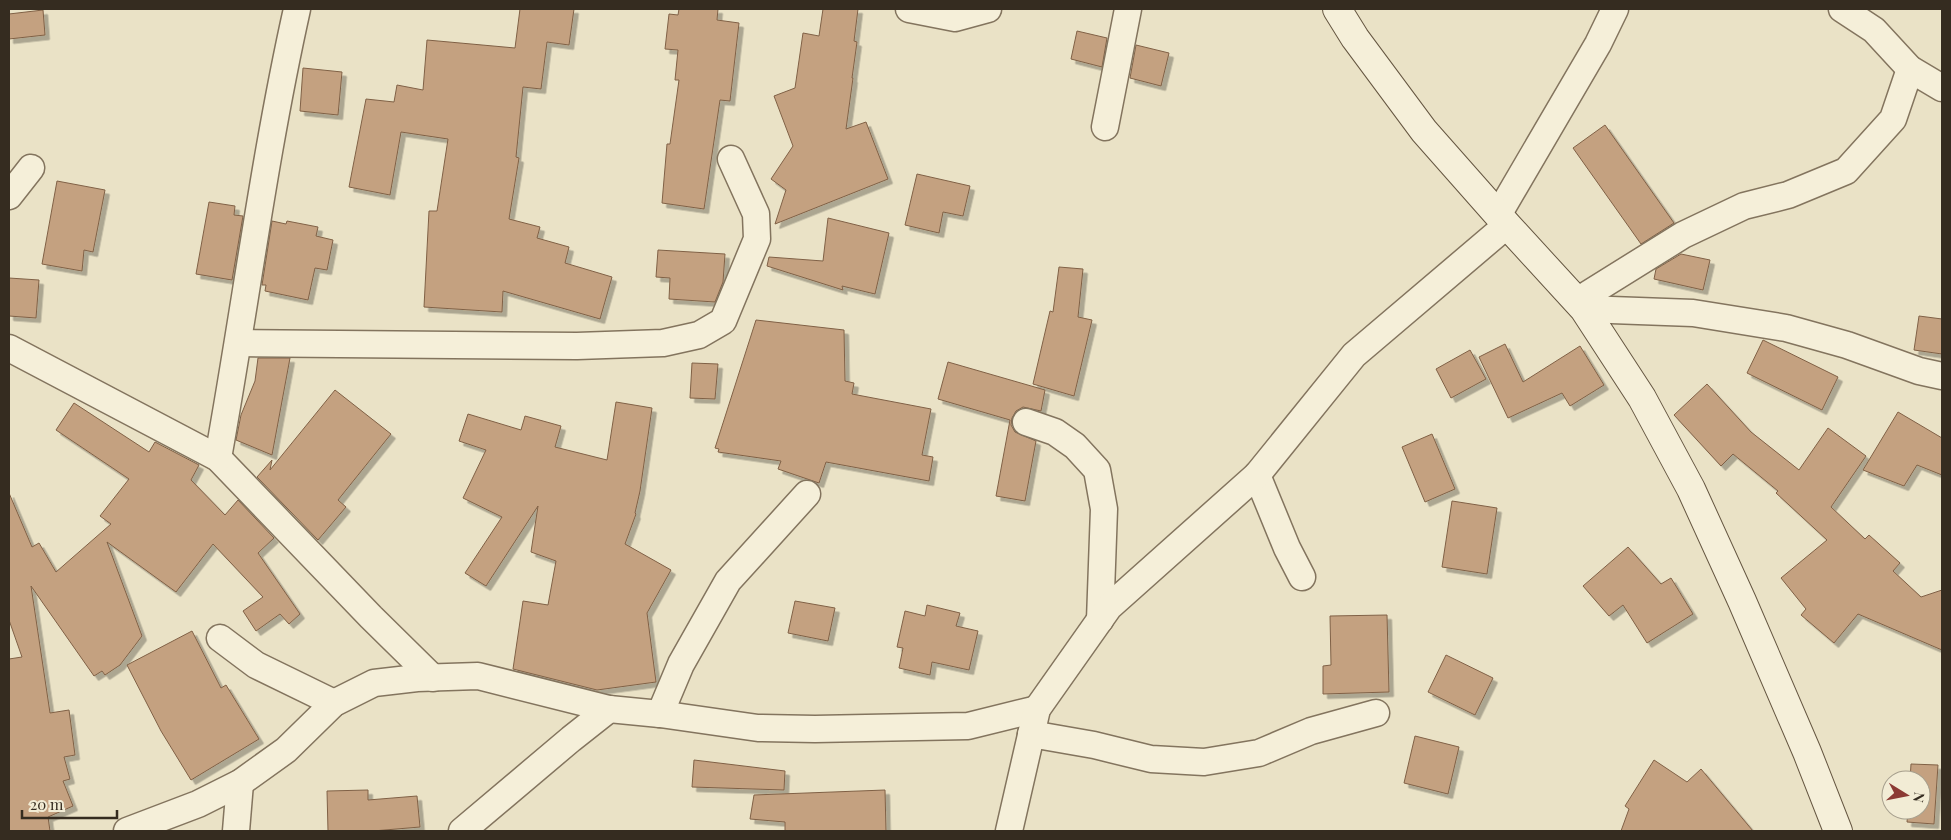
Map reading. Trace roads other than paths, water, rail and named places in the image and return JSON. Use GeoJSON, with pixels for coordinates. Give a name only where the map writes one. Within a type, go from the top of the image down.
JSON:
{"type":"FeatureCollection","features":[{"type":"Feature","properties":{"kind":"street"},"geometry":{"type":"LineString","coordinates":[[218,458],[239,343],[253,249],[297,9]]}},
{"type":"Feature","properties":{"kind":"street"},"geometry":{"type":"LineString","coordinates":[[909,9],[955,18],[988,9]]}},
{"type":"Feature","properties":{"kind":"street"},"geometry":{"type":"LineString","coordinates":[[1105,127],[1128,9]]}},
{"type":"Feature","properties":{"kind":"street"},"geometry":{"type":"LineString","coordinates":[[1337,9],[1355,38],[1424,131],[1581,305],[1642,398],[1691,489],[1807,752],[1838,831]]}},
{"type":"Feature","properties":{"kind":"street"},"geometry":{"type":"LineString","coordinates":[[1009,831],[1034,721],[1100,620],[1110,607],[1257,475],[1354,355],[1503,220],[1615,9]]}},
{"type":"Feature","properties":{"kind":"street"},"geometry":{"type":"LineString","coordinates":[[1842,9],[1874,30],[1910,69],[1942,88]]}},
{"type":"Feature","properties":{"kind":"street"},"geometry":{"type":"LineString","coordinates":[[1581,305],[1683,234],[1744,206],[1788,195],[1846,171],[1893,119],[1910,69]]}},
{"type":"Feature","properties":{"kind":"street"},"geometry":{"type":"LineString","coordinates":[[239,343],[578,346],[663,344],[699,335],[723,321],[757,239],[756,214],[732,159]]}},
{"type":"Feature","properties":{"kind":"street"},"geometry":{"type":"LineString","coordinates":[[9,196],[31,168]]}},
{"type":"Feature","properties":{"kind":"street"},"geometry":{"type":"LineString","coordinates":[[1581,305],[1693,313],[1786,328],[1847,345],[1919,371],[1942,376]]}},
{"type":"Feature","properties":{"kind":"street"},"geometry":{"type":"LineString","coordinates":[[9,348],[218,458],[371,617],[433,678]]}},
{"type":"Feature","properties":{"kind":"street"},"geometry":{"type":"LineString","coordinates":[[1026,422],[1055,432],[1075,446],[1097,470],[1104,509],[1100,620]]}},
{"type":"Feature","properties":{"kind":"street"},"geometry":{"type":"LineString","coordinates":[[1257,475],[1287,548],[1302,577]]}},
{"type":"Feature","properties":{"kind":"street"},"geometry":{"type":"LineString","coordinates":[[660,714],[681,664],[728,582],[807,494]]}},
{"type":"Feature","properties":{"kind":"street"},"geometry":{"type":"LineString","coordinates":[[220,638],[256,665],[334,703]]}},
{"type":"Feature","properties":{"kind":"street"},"geometry":{"type":"LineString","coordinates":[[128,831],[198,804],[240,783],[286,750],[334,703],[374,683],[478,676],[609,709],[758,728],[815,729],[968,726],[1034,721],[1094,744],[1151,759],[1204,762],[1258,753],[1312,731],[1376,713]]}},
{"type":"Feature","properties":{"kind":"street"},"geometry":{"type":"LineString","coordinates":[[462,831],[609,709]]}},
{"type":"Feature","properties":{"kind":"street"},"geometry":{"type":"LineString","coordinates":[[236,831],[240,783]]}}]}
